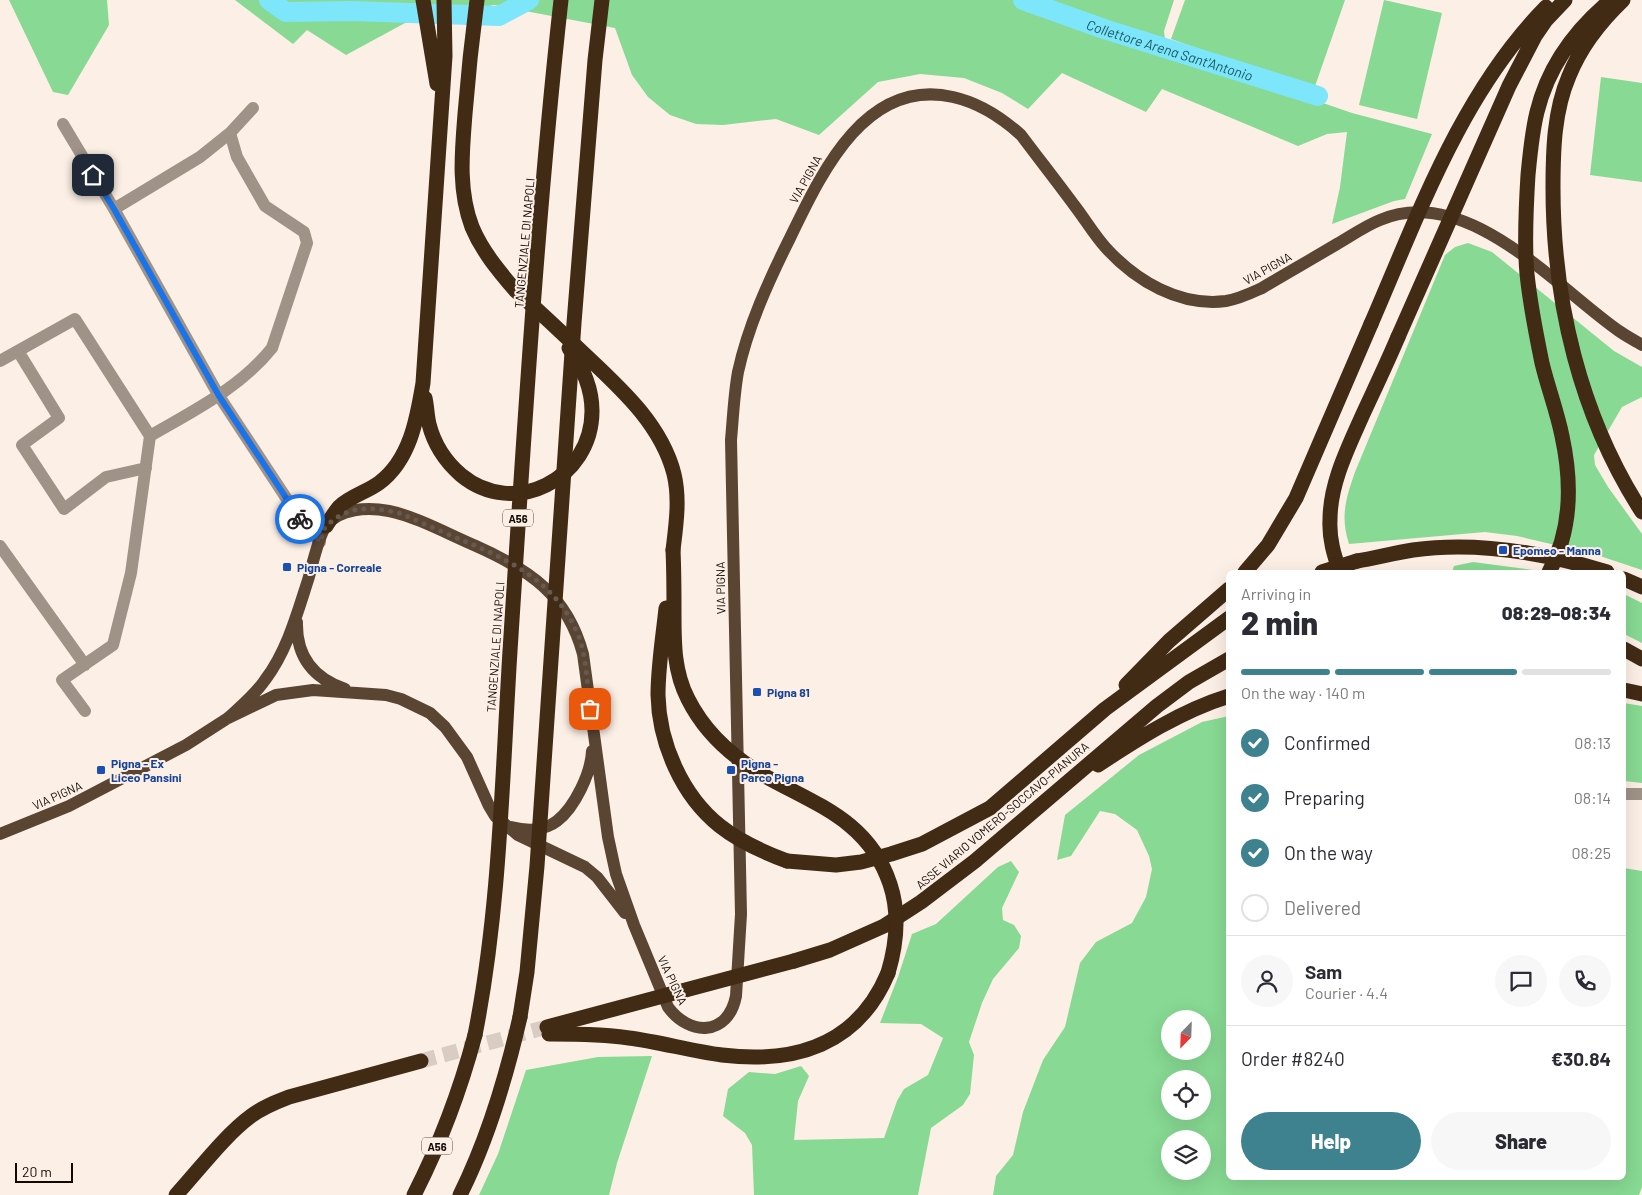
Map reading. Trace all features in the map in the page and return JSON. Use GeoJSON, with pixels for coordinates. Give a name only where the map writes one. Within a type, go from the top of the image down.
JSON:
{"type":"FeatureCollection","features":[{"type":"Feature","properties":{"kind":"highway"},"geometry":{"type":"LineString","coordinates":[[423,0],[442,113]]}},
{"type":"Feature","properties":{"kind":"highway"},"geometry":{"type":"LineString","coordinates":[[326,526],[340,506],[381,482],[403,454],[416,424],[423,383],[442,113],[445,56],[444,0]]}},
{"type":"Feature","properties":{"kind":"highway"},"geometry":{"type":"LineString","coordinates":[[466,0],[469,61]]}},
{"type":"Feature","properties":{"kind":"highway"},"geometry":{"type":"LineString","coordinates":[[477,0],[469,61],[461,166],[462,186],[469,217],[480,244],[515,290],[637,407],[654,430],[666,451],[674,473],[677,492],[677,518],[673,550]]}},
{"type":"Feature","properties":{"kind":"highway","name":"TANGENZIALE DI NAPOLI"},"geometry":{"type":"LineString","coordinates":[[414,1195],[458,1095],[475,1035],[485,984],[493,911],[524,428],[561,0]]}},
{"type":"Feature","properties":{"kind":"highway"},"geometry":{"type":"LineString","coordinates":[[460,1195],[490,1123],[508,1067],[520,1017],[527,972],[537,866],[573,333],[595,60],[602,0]]}},
{"type":"Feature","properties":{"kind":"highway"},"geometry":{"type":"LineString","coordinates":[[1247,570],[1268,545],[1296,498],[1441,163],[1459,129],[1483,89],[1529,25],[1555,0]]}},
{"type":"Feature","properties":{"kind":"highway"},"geometry":{"type":"LineString","coordinates":[[1339,570],[1330,537],[1330,519],[1335,483],[1344,457],[1524,54],[1546,20],[1566,0]]}},
{"type":"Feature","properties":{"kind":"highway"},"geometry":{"type":"LineString","coordinates":[[1550,570],[1559,550],[1564,531],[1568,514],[1569,489],[1562,436],[1542,365],[1527,273],[1527,193],[1530,162],[1537,110],[1555,67],[1578,31],[1611,0]]}},
{"type":"Feature","properties":{"kind":"highway"},"geometry":{"type":"LineString","coordinates":[[1623,0],[1606,16],[1589,37],[1569,76],[1562,96],[1556,123],[1553,166],[1554,234],[1562,305],[1576,362],[1602,436],[1623,480],[1642,512]]}},
{"type":"Feature","properties":{"kind":"highway"},"geometry":{"type":"LineString","coordinates":[[423,383],[429,425],[438,447],[446,460],[468,480],[481,487],[505,494],[519,494],[548,485],[559,479],[571,467],[581,452],[587,438],[592,411],[590,395],[579,362],[554,326]]}},
{"type":"Feature","properties":{"kind":"highway"},"geometry":{"type":"LineString","coordinates":[[1329,570],[1414,550],[1453,547],[1540,555],[1599,570]]}},
{"type":"Feature","properties":{"kind":"highway","name":"ASSE VIARIO VOMERO-SOCCAVO-PIANURA"},"geometry":{"type":"LineString","coordinates":[[673,550],[658,671],[663,736],[680,776],[704,811],[736,837],[759,850],[787,861],[836,865],[861,862],[884,856],[922,844],[990,808],[1103,710],[1226,620]]}},
{"type":"Feature","properties":{"kind":"highway","name":"ASSE VIARIO VOMERO-SOCCAVO-PIANURA"},"geometry":{"type":"LineString","coordinates":[[673,550],[674,658],[687,699],[711,734],[726,748],[764,776],[818,803],[840,817],[861,834],[873,849],[887,874],[896,906],[896,941],[888,973],[882,988],[850,1027],[834,1038],[801,1052],[783,1056],[743,1057],[721,1055],[629,1038],[548,1031],[830,950],[884,926],[896,918],[942,888],[1113,742],[1189,682],[1226,661]]}},
{"type":"Feature","properties":{"kind":"highway"},"geometry":{"type":"LineString","coordinates":[[1626,580],[1642,587]]}},
{"type":"Feature","properties":{"kind":"highway"},"geometry":{"type":"LineString","coordinates":[[1103,710],[1162,647],[1226,592]]}},
{"type":"Feature","properties":{"kind":"highway"},"geometry":{"type":"LineString","coordinates":[[1626,650],[1642,659]]}},
{"type":"Feature","properties":{"kind":"highway"},"geometry":{"type":"LineString","coordinates":[[1626,690],[1642,694]]}},
{"type":"Feature","properties":{"kind":"highway"},"geometry":{"type":"LineString","coordinates":[[1045,802],[1110,757],[1168,722],[1192,709],[1226,697]]}},
{"type":"Feature","properties":{"kind":"highway"},"geometry":{"type":"LineString","coordinates":[[176,1195],[237,1128],[268,1106],[289,1096],[420,1061]]}},
{"type":"Feature","properties":{"kind":"main road","name":"VIA PIGNA"},"geometry":{"type":"LineString","coordinates":[[228,718],[256,692],[274,667],[297,614],[326,526],[341,514],[352,510],[378,509],[402,514],[499,556],[524,570],[542,584],[560,604],[571,620],[579,638],[583,654],[608,837],[616,874],[634,925],[668,1007],[675,1017],[687,1024],[701,1028],[712,1028],[722,1023],[729,1016],[736,996],[741,914],[731,440],[738,372],[760,305],[806,204],[831,161],[846,140],[873,113],[907,97],[926,94],[945,95],[985,108],[1006,120],[1022,135],[1105,246],[1118,260],[1150,284],[1177,296],[1191,300],[1226,301],[1244,296],[1262,288],[1381,220],[1407,213],[1428,213],[1459,220],[1497,237],[1536,264],[1619,331],[1642,345]]}},
{"type":"Feature","properties":{"kind":"main road","name":"VIA PIGNA"},"geometry":{"type":"LineString","coordinates":[[297,614],[296,637],[305,658],[313,670],[324,679],[354,692]]}},
{"type":"Feature","properties":{"kind":"main road","name":"VIA PIGNA"},"geometry":{"type":"LineString","coordinates":[[0,834],[69,806],[186,745],[228,718],[276,695],[313,690],[386,694],[430,713],[445,727],[467,757],[488,806],[495,816],[506,826],[532,842],[585,867],[605,885],[634,925]]}},
{"type":"Feature","properties":{"kind":"main road","name":"VIA PIGNA"},"geometry":{"type":"LineString","coordinates":[[506,826],[527,830],[546,826],[557,821],[567,810],[578,795],[587,774],[592,757],[592,727]]}},
{"type":"Feature","properties":{"kind":"street"},"geometry":{"type":"LineString","coordinates":[[114,209],[200,157],[230,133],[253,108]]}},
{"type":"Feature","properties":{"kind":"street"},"geometry":{"type":"LineString","coordinates":[[62,124],[114,209],[219,396],[300,519],[320,542]]}},
{"type":"Feature","properties":{"kind":"street"},"geometry":{"type":"LineString","coordinates":[[150,436],[219,396],[260,363],[272,348],[307,243],[304,232],[265,206],[237,157],[230,133]]}},
{"type":"Feature","properties":{"kind":"street"},"geometry":{"type":"LineString","coordinates":[[0,361],[75,319],[150,436],[131,573],[113,645],[62,680],[85,711]]}},
{"type":"Feature","properties":{"kind":"street"},"geometry":{"type":"LineString","coordinates":[[18,351],[60,418],[22,445],[64,509],[106,477],[146,468]]}},
{"type":"Feature","properties":{"kind":"street"},"geometry":{"type":"LineString","coordinates":[[0,546],[85,665]]}},
{"type":"Feature","properties":{"kind":"street"},"geometry":{"type":"LineString","coordinates":[[1626,794],[1642,794]]}},
{"type":"Feature","properties":{"kind":"green space"},"geometry":{"type":"Polygon","coordinates":[[[9,0],[107,0],[109,25],[68,95],[53,92],[9,0]]]}},
{"type":"Feature","properties":{"kind":"green space"},"geometry":{"type":"Polygon","coordinates":[[[235,0],[1174,0],[1164,31],[1166,49],[1352,113],[1432,134],[1405,199],[1394,201],[1332,224],[1340,187],[1347,132],[1327,134],[1298,146],[1162,89],[1146,112],[1062,73],[1028,109],[1002,93],[964,78],[920,74],[878,82],[819,135],[776,119],[723,125],[696,124],[670,115],[648,97],[632,75],[615,28],[494,5],[405,23],[346,55],[307,30],[293,44],[235,0]]]}},
{"type":"Feature","properties":{"kind":"green space"},"geometry":{"type":"Polygon","coordinates":[[[1185,0],[1345,0],[1314,89],[1171,39],[1185,0]]]}},
{"type":"Feature","properties":{"kind":"green space"},"geometry":{"type":"Polygon","coordinates":[[[1384,0],[1442,13],[1417,119],[1359,105],[1384,0]]]}},
{"type":"Feature","properties":{"kind":"green space"},"geometry":{"type":"Polygon","coordinates":[[[1601,77],[1642,83],[1642,182],[1590,175],[1601,77]]]}},
{"type":"Feature","properties":{"kind":"green space"},"geometry":{"type":"Polygon","coordinates":[[[1468,243],[1492,252],[1614,351],[1642,367],[1642,397],[1622,407],[1594,455],[1595,465],[1608,487],[1642,534],[1642,570],[1594,554],[1517,536],[1485,532],[1349,544],[1345,525],[1345,507],[1355,472],[1445,255],[1455,247],[1468,243]]]}},
{"type":"Feature","properties":{"kind":"green space"},"geometry":{"type":"Polygon","coordinates":[[[1473,562],[1533,570],[1453,570],[1454,566],[1473,562]]]}},
{"type":"Feature","properties":{"kind":"green space"},"geometry":{"type":"Polygon","coordinates":[[[1626,595],[1642,603],[1642,643],[1626,635],[1626,595]]]}},
{"type":"Feature","properties":{"kind":"green space"},"geometry":{"type":"Polygon","coordinates":[[[1626,703],[1642,706],[1642,783],[1626,781],[1626,703]]]}},
{"type":"Feature","properties":{"kind":"green space"},"geometry":{"type":"Polygon","coordinates":[[[1226,717],[1226,1180],[1626,1180],[1626,868],[1642,871],[1642,1187],[1639,1195],[993,1195],[996,1176],[1013,1155],[1023,1112],[1043,1060],[1065,1027],[1080,963],[1096,942],[1132,923],[1146,897],[1152,869],[1149,856],[1137,830],[1115,814],[1100,811],[1071,856],[1057,860],[1065,815],[1139,755],[1202,722],[1226,717]]]}},
{"type":"Feature","properties":{"kind":"green space"},"geometry":{"type":"Polygon","coordinates":[[[1011,861],[1019,872],[1002,908],[1003,920],[1014,925],[1021,936],[1019,948],[993,979],[982,1003],[969,1042],[974,1055],[970,1094],[963,1105],[931,1128],[918,1195],[754,1195],[752,1145],[745,1133],[723,1116],[728,1089],[749,1072],[775,1074],[801,1066],[809,1076],[798,1101],[794,1140],[884,1138],[897,1101],[904,1089],[928,1075],[943,1038],[921,1024],[880,1023],[912,934],[936,924],[998,867],[1011,861]]]}},
{"type":"Feature","properties":{"kind":"green space"},"geometry":{"type":"Polygon","coordinates":[[[652,1056],[617,1163],[609,1195],[479,1195],[498,1154],[526,1070],[598,1057],[652,1056]]]}},
{"type":"Feature","properties":{"kind":"waterway","name":"Collettore Arena Sant'Antonio"},"geometry":{"type":"LineString","coordinates":[[269,0],[286,12],[351,11],[499,16],[529,0]]}},
{"type":"Feature","properties":{"kind":"waterway","name":"Collettore Arena Sant'Antonio"},"geometry":{"type":"LineString","coordinates":[[1023,0],[1104,29],[1318,96]]}},
{"type":"Feature","properties":{"kind":"tunnel"},"geometry":{"type":"LineString","coordinates":[[421,1061],[547,1027]]}},
{"type":"Feature","properties":{"kind":"way so far"},"geometry":{"type":"LineString","coordinates":[[300,519],[320,542],[326,526],[341,514],[352,510],[378,509],[390,511],[402,514],[499,556],[524,570],[542,584],[571,620],[579,638],[583,654],[590,709]]}},
{"type":"Feature","properties":{"kind":"place","name":"Epomeo - Manna"},"geometry":{"type":"Point","coordinates":[1503,550]}},
{"type":"Feature","properties":{"kind":"place","name":"Pigna - Correale"},"geometry":{"type":"Point","coordinates":[287,567]}},
{"type":"Feature","properties":{"kind":"place","name":"Pigna 81"},"geometry":{"type":"Point","coordinates":[757,692]}},
{"type":"Feature","properties":{"kind":"place","name":"Pigna - Ex Liceo Pansini"},"geometry":{"type":"Point","coordinates":[101,770]}},
{"type":"Feature","properties":{"kind":"place","name":"Pigna - Parco Pigna"},"geometry":{"type":"Point","coordinates":[731,770]}},
{"type":"Feature","properties":{"kind":"route"},"geometry":{"type":"LineString","coordinates":[[93,175],[219,396],[300,519]]}}]}
